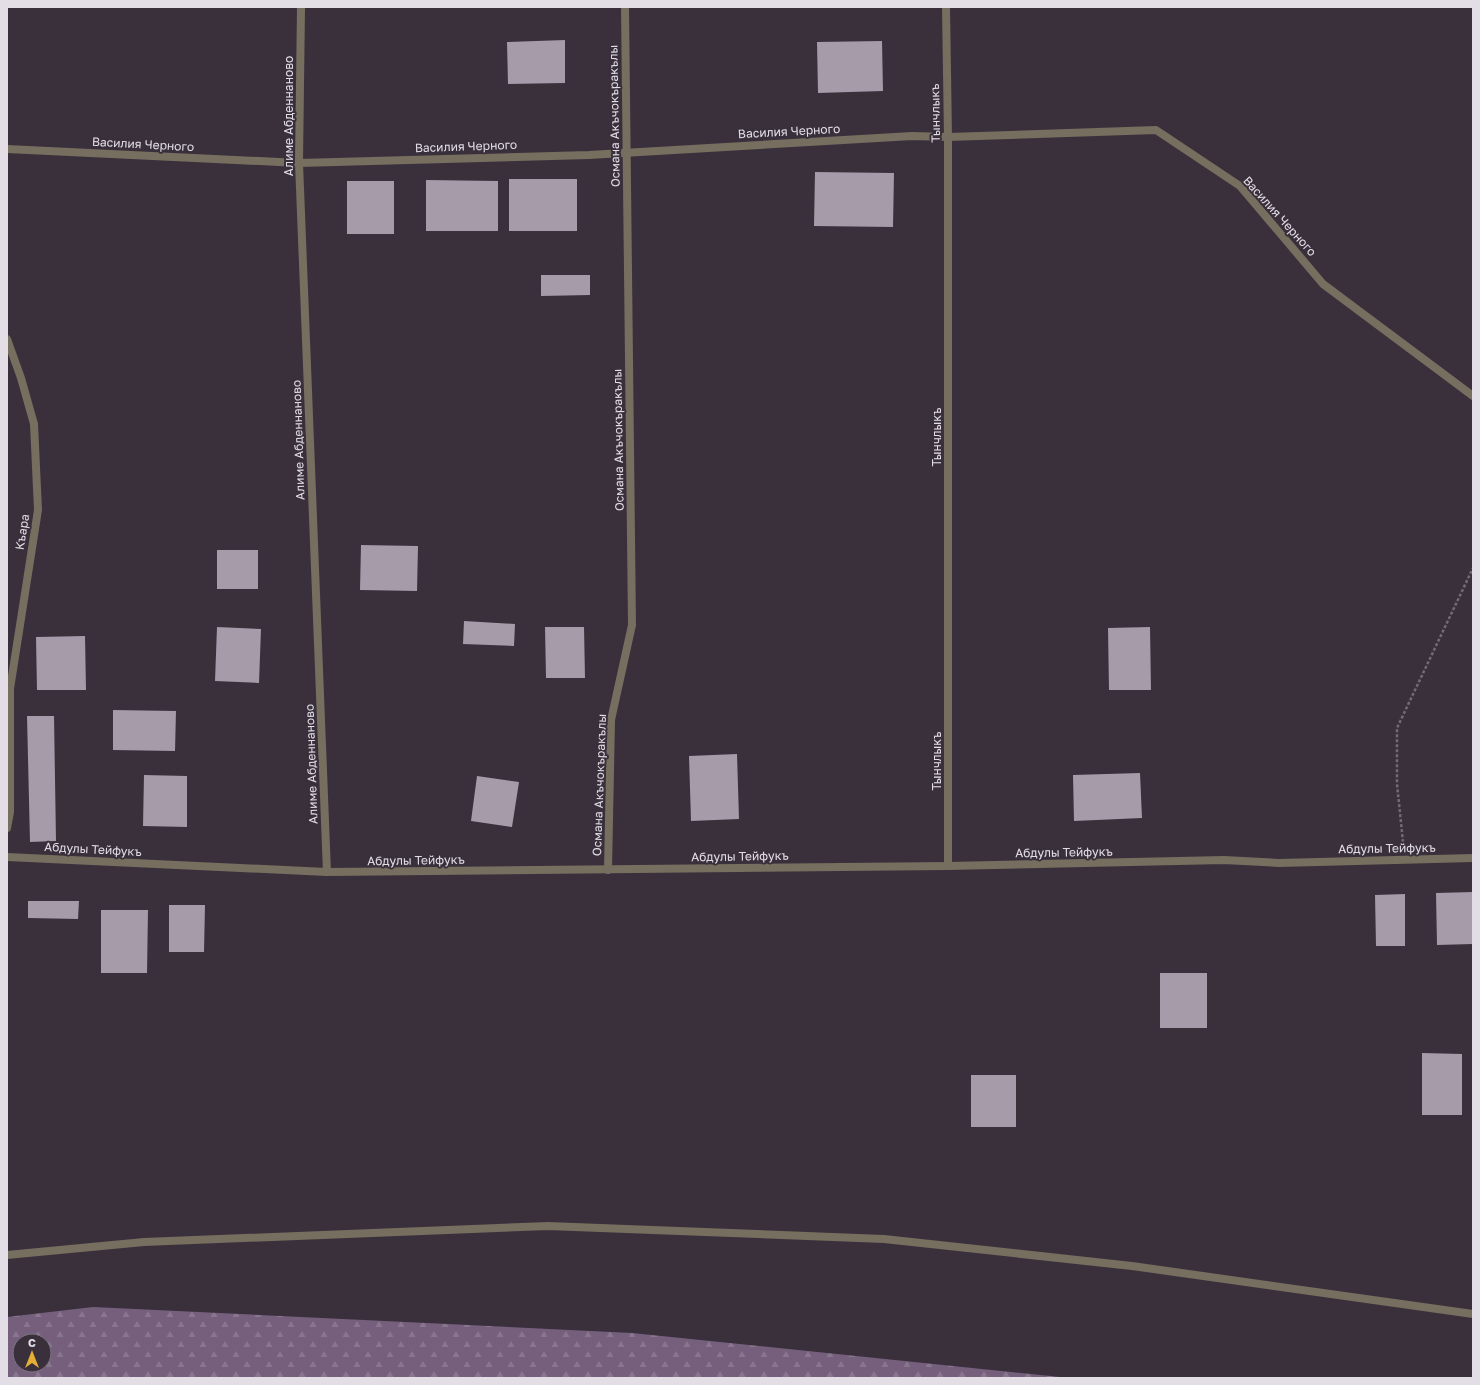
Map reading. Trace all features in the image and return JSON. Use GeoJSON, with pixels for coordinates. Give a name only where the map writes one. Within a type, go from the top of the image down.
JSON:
{"type":"FeatureCollection","features":[{"type":"Feature","properties":{"kind":"street","name":"Алиме Абденнаново"},"geometry":{"type":"LineString","coordinates":[[301,7],[299,163],[327,872]]}},
{"type":"Feature","properties":{"kind":"street","name":"Османа Акъчокъракълы"},"geometry":{"type":"LineString","coordinates":[[608,870],[611,720],[632,625],[625,7]]}},
{"type":"Feature","properties":{"kind":"street","name":"Тынчлыкъ"},"geometry":{"type":"LineString","coordinates":[[946,7],[948,137],[948,866]]}},
{"type":"Feature","properties":{"kind":"street","name":"Василия Черного"},"geometry":{"type":"LineString","coordinates":[[7,149],[299,163],[626,153],[912,136],[948,137],[1156,130],[1240,186],[1323,284],[1473,396]]}},
{"type":"Feature","properties":{"kind":"street","name":"Къара"},"geometry":{"type":"LineString","coordinates":[[7,339],[22,378],[34,424],[38,510],[10,689],[10,812],[7,828]]}},
{"type":"Feature","properties":{"kind":"street","name":"Абдулы Тейфукъ"},"geometry":{"type":"LineString","coordinates":[[7,857],[327,872],[948,866],[1216,860],[1279,863],[1473,858]]}},
{"type":"Feature","properties":{"kind":"street"},"geometry":{"type":"LineString","coordinates":[[7,1255],[144,1242],[548,1226],[868,1238],[1132,1266],[1473,1314]]}},
{"type":"Feature","properties":{"kind":"path"},"geometry":{"type":"LineString","coordinates":[[1405,860],[1396,784],[1397,728],[1473,568]]}},
{"type":"Feature","properties":{"kind":"green space"},"geometry":{"type":"Polygon","coordinates":[[[93,1307],[632,1333],[1070,1378],[7,1378],[7,1317],[93,1307]]]}},
{"type":"Feature","properties":{"kind":"building"},"geometry":{"type":"Polygon","coordinates":[[[565,40],[565,83],[508,84],[507,42],[565,40]]]}},
{"type":"Feature","properties":{"kind":"building"},"geometry":{"type":"Polygon","coordinates":[[[882,41],[883,91],[818,93],[817,42],[882,41]]]}},
{"type":"Feature","properties":{"kind":"building"},"geometry":{"type":"Polygon","coordinates":[[[815,172],[894,173],[893,227],[814,226],[815,172]]]}},
{"type":"Feature","properties":{"kind":"building"},"geometry":{"type":"Polygon","coordinates":[[[509,179],[577,179],[577,231],[509,231],[509,179]]]}},
{"type":"Feature","properties":{"kind":"building"},"geometry":{"type":"Polygon","coordinates":[[[426,180],[498,181],[498,231],[426,231],[426,180]]]}},
{"type":"Feature","properties":{"kind":"building"},"geometry":{"type":"Polygon","coordinates":[[[347,181],[394,181],[394,234],[347,234],[347,181]]]}},
{"type":"Feature","properties":{"kind":"building"},"geometry":{"type":"Polygon","coordinates":[[[541,275],[590,275],[590,295],[541,296],[541,275]]]}},
{"type":"Feature","properties":{"kind":"building"},"geometry":{"type":"Polygon","coordinates":[[[361,545],[418,546],[417,591],[360,590],[361,545]]]}},
{"type":"Feature","properties":{"kind":"building"},"geometry":{"type":"Polygon","coordinates":[[[217,550],[258,550],[258,589],[217,589],[217,550]]]}},
{"type":"Feature","properties":{"kind":"building"},"geometry":{"type":"Polygon","coordinates":[[[464,621],[515,624],[514,646],[463,644],[464,621]]]}},
{"type":"Feature","properties":{"kind":"building"},"geometry":{"type":"Polygon","coordinates":[[[217,627],[261,629],[259,683],[215,681],[217,627]]]}},
{"type":"Feature","properties":{"kind":"building"},"geometry":{"type":"Polygon","coordinates":[[[545,627],[584,627],[585,678],[546,678],[545,627]]]}},
{"type":"Feature","properties":{"kind":"building"},"geometry":{"type":"Polygon","coordinates":[[[1150,627],[1151,690],[1109,690],[1108,628],[1150,627]]]}},
{"type":"Feature","properties":{"kind":"building"},"geometry":{"type":"Polygon","coordinates":[[[85,636],[86,690],[37,690],[36,637],[85,636]]]}},
{"type":"Feature","properties":{"kind":"building"},"geometry":{"type":"Polygon","coordinates":[[[113,710],[176,711],[175,751],[113,750],[113,710]]]}},
{"type":"Feature","properties":{"kind":"building"},"geometry":{"type":"Polygon","coordinates":[[[27,716],[54,716],[56,841],[30,842],[27,716]]]}},
{"type":"Feature","properties":{"kind":"building"},"geometry":{"type":"Polygon","coordinates":[[[737,754],[739,819],[691,821],[689,756],[737,754]]]}},
{"type":"Feature","properties":{"kind":"building"},"geometry":{"type":"Polygon","coordinates":[[[1140,773],[1142,818],[1074,821],[1073,775],[1140,773]]]}},
{"type":"Feature","properties":{"kind":"building"},"geometry":{"type":"Polygon","coordinates":[[[144,775],[187,776],[187,827],[143,826],[144,775]]]}},
{"type":"Feature","properties":{"kind":"building"},"geometry":{"type":"Polygon","coordinates":[[[477,776],[519,782],[512,827],[471,821],[477,776]]]}},
{"type":"Feature","properties":{"kind":"building"},"geometry":{"type":"Polygon","coordinates":[[[1473,892],[1473,944],[1437,945],[1436,893],[1473,892]]]}},
{"type":"Feature","properties":{"kind":"building"},"geometry":{"type":"Polygon","coordinates":[[[1405,894],[1405,946],[1376,946],[1375,895],[1405,894]]]}},
{"type":"Feature","properties":{"kind":"building"},"geometry":{"type":"Polygon","coordinates":[[[28,901],[79,901],[78,919],[28,918],[28,901]]]}},
{"type":"Feature","properties":{"kind":"building"},"geometry":{"type":"Polygon","coordinates":[[[169,905],[205,905],[204,952],[169,952],[169,905]]]}},
{"type":"Feature","properties":{"kind":"building"},"geometry":{"type":"Polygon","coordinates":[[[101,910],[148,910],[147,973],[101,973],[101,910]]]}},
{"type":"Feature","properties":{"kind":"building"},"geometry":{"type":"Polygon","coordinates":[[[1160,973],[1207,973],[1207,1028],[1160,1028],[1160,973]]]}},
{"type":"Feature","properties":{"kind":"building"},"geometry":{"type":"Polygon","coordinates":[[[1422,1053],[1462,1054],[1462,1115],[1422,1115],[1422,1053]]]}},
{"type":"Feature","properties":{"kind":"building"},"geometry":{"type":"Polygon","coordinates":[[[971,1075],[1016,1075],[1016,1127],[971,1127],[971,1075]]]}}]}
